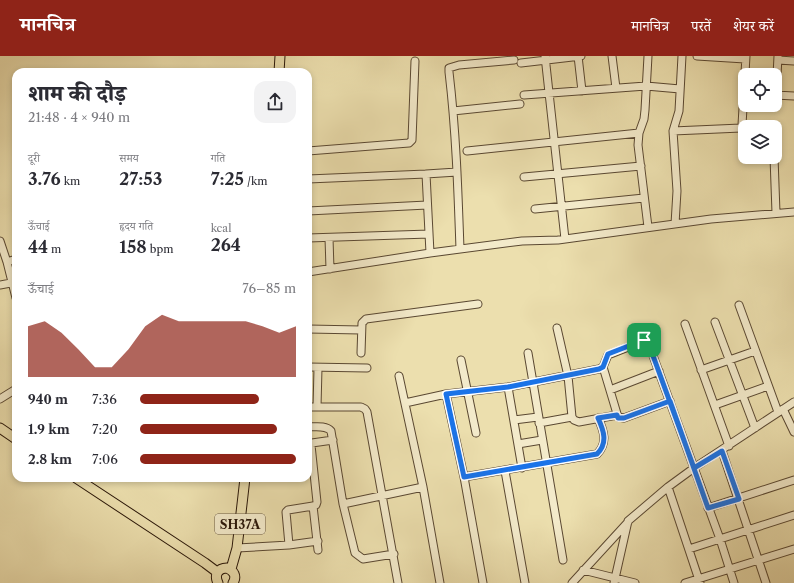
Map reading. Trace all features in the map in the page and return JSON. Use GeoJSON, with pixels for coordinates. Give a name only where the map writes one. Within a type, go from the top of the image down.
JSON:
{"type":"FeatureCollection","features":[{"type":"Feature","properties":{"kind":"main road"},"geometry":{"type":"LineString","coordinates":[[278,68],[280,56]]}},
{"type":"Feature","properties":{"kind":"main road"},"geometry":{"type":"LineString","coordinates":[[0,428],[12,436]]}},
{"type":"Feature","properties":{"kind":"main road"},"geometry":{"type":"LineString","coordinates":[[82,482],[205,562],[217,572]]}},
{"type":"Feature","properties":{"kind":"main road","name":"SH37A"},"geometry":{"type":"LineString","coordinates":[[230,569],[237,548],[244,482]]}},
{"type":"Feature","properties":{"kind":"main road"},"geometry":{"type":"LineString","coordinates":[[218,583],[216,580],[217,572],[223,568],[230,569],[235,575],[234,583]]}},
{"type":"Feature","properties":{"kind":"street"},"geometry":{"type":"LineString","coordinates":[[578,56],[582,91]]}},
{"type":"Feature","properties":{"kind":"street"},"geometry":{"type":"LineString","coordinates":[[521,63],[545,58],[581,56]]}},
{"type":"Feature","properties":{"kind":"street"},"geometry":{"type":"LineString","coordinates":[[612,56],[616,88]]}},
{"type":"Feature","properties":{"kind":"street"},"geometry":{"type":"LineString","coordinates":[[648,56],[644,119],[639,133],[644,198],[648,227]]}},
{"type":"Feature","properties":{"kind":"street"},"geometry":{"type":"LineString","coordinates":[[675,224],[677,191],[673,131],[679,111],[682,56]]}},
{"type":"Feature","properties":{"kind":"street"},"geometry":{"type":"LineString","coordinates":[[697,56],[746,57],[745,68]]}},
{"type":"Feature","properties":{"kind":"street"},"geometry":{"type":"LineString","coordinates":[[545,58],[565,239]]}},
{"type":"Feature","properties":{"kind":"street"},"geometry":{"type":"LineString","coordinates":[[777,68],[778,58],[794,61]]}},
{"type":"Feature","properties":{"kind":"street"},"geometry":{"type":"LineString","coordinates":[[460,249],[454,111],[448,72],[450,68],[459,65],[514,60]]}},
{"type":"Feature","properties":{"kind":"street"},"geometry":{"type":"LineString","coordinates":[[312,151],[409,143],[412,140],[415,61]]}},
{"type":"Feature","properties":{"kind":"street"},"geometry":{"type":"LineString","coordinates":[[524,95],[646,86],[680,89]]}},
{"type":"Feature","properties":{"kind":"street"},"geometry":{"type":"LineString","coordinates":[[782,95],[794,96]]}},
{"type":"Feature","properties":{"kind":"street"},"geometry":{"type":"LineString","coordinates":[[454,111],[520,104]]}},
{"type":"Feature","properties":{"kind":"street"},"geometry":{"type":"LineString","coordinates":[[673,131],[741,128],[743,112]]}},
{"type":"Feature","properties":{"kind":"street"},"geometry":{"type":"LineString","coordinates":[[468,152],[555,141],[639,133]]}},
{"type":"Feature","properties":{"kind":"street"},"geometry":{"type":"LineString","coordinates":[[774,164],[776,213]]}},
{"type":"Feature","properties":{"kind":"street"},"geometry":{"type":"LineString","coordinates":[[524,177],[641,166]]}},
{"type":"Feature","properties":{"kind":"street"},"geometry":{"type":"LineString","coordinates":[[312,179],[457,172]]}},
{"type":"Feature","properties":{"kind":"street"},"geometry":{"type":"LineString","coordinates":[[426,174],[430,253]]}},
{"type":"Feature","properties":{"kind":"street"},"geometry":{"type":"LineString","coordinates":[[535,209],[644,198]]}},
{"type":"Feature","properties":{"kind":"street"},"geometry":{"type":"LineString","coordinates":[[312,211],[428,205]]}},
{"type":"Feature","properties":{"kind":"street"},"geometry":{"type":"LineString","coordinates":[[312,271],[430,253],[522,241],[565,239],[648,227],[794,212]]}},
{"type":"Feature","properties":{"kind":"street"},"geometry":{"type":"LineString","coordinates":[[312,238],[429,234]]}},
{"type":"Feature","properties":{"kind":"street"},"geometry":{"type":"LineString","coordinates":[[329,238],[330,269]]}},
{"type":"Feature","properties":{"kind":"street"},"geometry":{"type":"LineString","coordinates":[[0,240],[4,259],[12,277]]}},
{"type":"Feature","properties":{"kind":"street"},"geometry":{"type":"LineString","coordinates":[[0,285],[12,282]]}},
{"type":"Feature","properties":{"kind":"street"},"geometry":{"type":"LineString","coordinates":[[361,354],[362,323],[366,319],[478,304]]}},
{"type":"Feature","properties":{"kind":"street"},"geometry":{"type":"LineString","coordinates":[[739,305],[768,386],[780,410],[794,432]]}},
{"type":"Feature","properties":{"kind":"street"},"geometry":{"type":"LineString","coordinates":[[715,322],[728,361],[754,428]]}},
{"type":"Feature","properties":{"kind":"street"},"geometry":{"type":"LineString","coordinates":[[685,324],[729,446]]}},
{"type":"Feature","properties":{"kind":"street"},"geometry":{"type":"LineString","coordinates":[[557,328],[568,376],[572,417],[576,422],[617,415]]}},
{"type":"Feature","properties":{"kind":"street"},"geometry":{"type":"LineString","coordinates":[[312,329],[361,330]]}},
{"type":"Feature","properties":{"kind":"street"},"geometry":{"type":"LineString","coordinates":[[670,401],[624,418],[618,418],[603,367],[608,354],[646,340],[648,342],[670,401],[708,508],[720,539],[734,583]]}},
{"type":"Feature","properties":{"kind":"street"},"geometry":{"type":"LineString","coordinates":[[701,370],[756,351]]}},
{"type":"Feature","properties":{"kind":"street"},"geometry":{"type":"LineString","coordinates":[[528,353],[562,560]]}},
{"type":"Feature","properties":{"kind":"street"},"geometry":{"type":"LineString","coordinates":[[461,360],[476,433]]}},
{"type":"Feature","properties":{"kind":"street"},"geometry":{"type":"LineString","coordinates":[[312,367],[367,368]]}},
{"type":"Feature","properties":{"kind":"street"},"geometry":{"type":"LineString","coordinates":[[405,404],[446,394],[508,387],[568,376],[603,367]]}},
{"type":"Feature","properties":{"kind":"street"},"geometry":{"type":"LineString","coordinates":[[317,407],[318,368]]}},
{"type":"Feature","properties":{"kind":"street"},"geometry":{"type":"LineString","coordinates":[[610,390],[659,371]]}},
{"type":"Feature","properties":{"kind":"street"},"geometry":{"type":"LineString","coordinates":[[400,376],[423,487],[440,583]]}},
{"type":"Feature","properties":{"kind":"street"},"geometry":{"type":"LineString","coordinates":[[714,405],[768,386]]}},
{"type":"Feature","properties":{"kind":"street"},"geometry":{"type":"LineString","coordinates":[[508,387],[522,468]]}},
{"type":"Feature","properties":{"kind":"street"},"geometry":{"type":"LineString","coordinates":[[0,399],[12,392]]}},
{"type":"Feature","properties":{"kind":"street"},"geometry":{"type":"LineString","coordinates":[[446,394],[464,477],[483,583]]}},
{"type":"Feature","properties":{"kind":"street"},"geometry":{"type":"LineString","coordinates":[[572,583],[628,521],[668,487],[694,468],[722,451],[780,410],[794,402]]}},
{"type":"Feature","properties":{"kind":"street"},"geometry":{"type":"LineString","coordinates":[[312,407],[361,407],[366,409],[394,554],[398,583]]}},
{"type":"Feature","properties":{"kind":"street"},"geometry":{"type":"LineString","coordinates":[[514,420],[539,420],[572,417]]}},
{"type":"Feature","properties":{"kind":"street"},"geometry":{"type":"LineString","coordinates":[[464,477],[597,454],[602,447],[605,434],[598,418]]}},
{"type":"Feature","properties":{"kind":"street"},"geometry":{"type":"LineString","coordinates":[[312,427],[329,429],[331,431],[343,504],[355,553],[363,559],[394,554]]}},
{"type":"Feature","properties":{"kind":"street"},"geometry":{"type":"LineString","coordinates":[[312,443],[333,440]]}},
{"type":"Feature","properties":{"kind":"street"},"geometry":{"type":"LineString","coordinates":[[518,444],[542,440]]}},
{"type":"Feature","properties":{"kind":"street"},"geometry":{"type":"LineString","coordinates":[[722,451],[766,583]]}},
{"type":"Feature","properties":{"kind":"street"},"geometry":{"type":"LineString","coordinates":[[289,545],[286,512],[288,510],[313,506],[317,502],[312,461]]}},
{"type":"Feature","properties":{"kind":"street"},"geometry":{"type":"LineString","coordinates":[[505,471],[525,583]]}},
{"type":"Feature","properties":{"kind":"street"},"geometry":{"type":"LineString","coordinates":[[708,508],[794,480]]}},
{"type":"Feature","properties":{"kind":"street"},"geometry":{"type":"LineString","coordinates":[[343,504],[423,487]]}},
{"type":"Feature","properties":{"kind":"street"},"geometry":{"type":"LineString","coordinates":[[668,487],[699,581]]}},
{"type":"Feature","properties":{"kind":"street"},"geometry":{"type":"LineString","coordinates":[[313,506],[318,550]]}},
{"type":"Feature","properties":{"kind":"street"},"geometry":{"type":"LineString","coordinates":[[689,549],[794,515]]}},
{"type":"Feature","properties":{"kind":"street"},"geometry":{"type":"LineString","coordinates":[[615,581],[628,521]]}},
{"type":"Feature","properties":{"kind":"street"},"geometry":{"type":"LineString","coordinates":[[237,548],[289,545],[318,541]]}},
{"type":"Feature","properties":{"kind":"street"},"geometry":{"type":"LineString","coordinates":[[685,583],[699,581],[730,569],[794,549]]}},
{"type":"Feature","properties":{"kind":"street"},"geometry":{"type":"LineString","coordinates":[[584,570],[615,581],[635,583]]}},
{"type":"Feature","properties":{"kind":"route"},"geometry":{"type":"LineString","coordinates":[[644,340],[608,354],[603,367],[599,369],[508,387],[446,394],[464,477],[593,456],[600,452],[605,434],[598,418],[617,415],[618,418],[624,418],[670,401],[694,468],[708,508],[739,499],[722,451],[694,468],[648,342],[644,340]]}}]}
